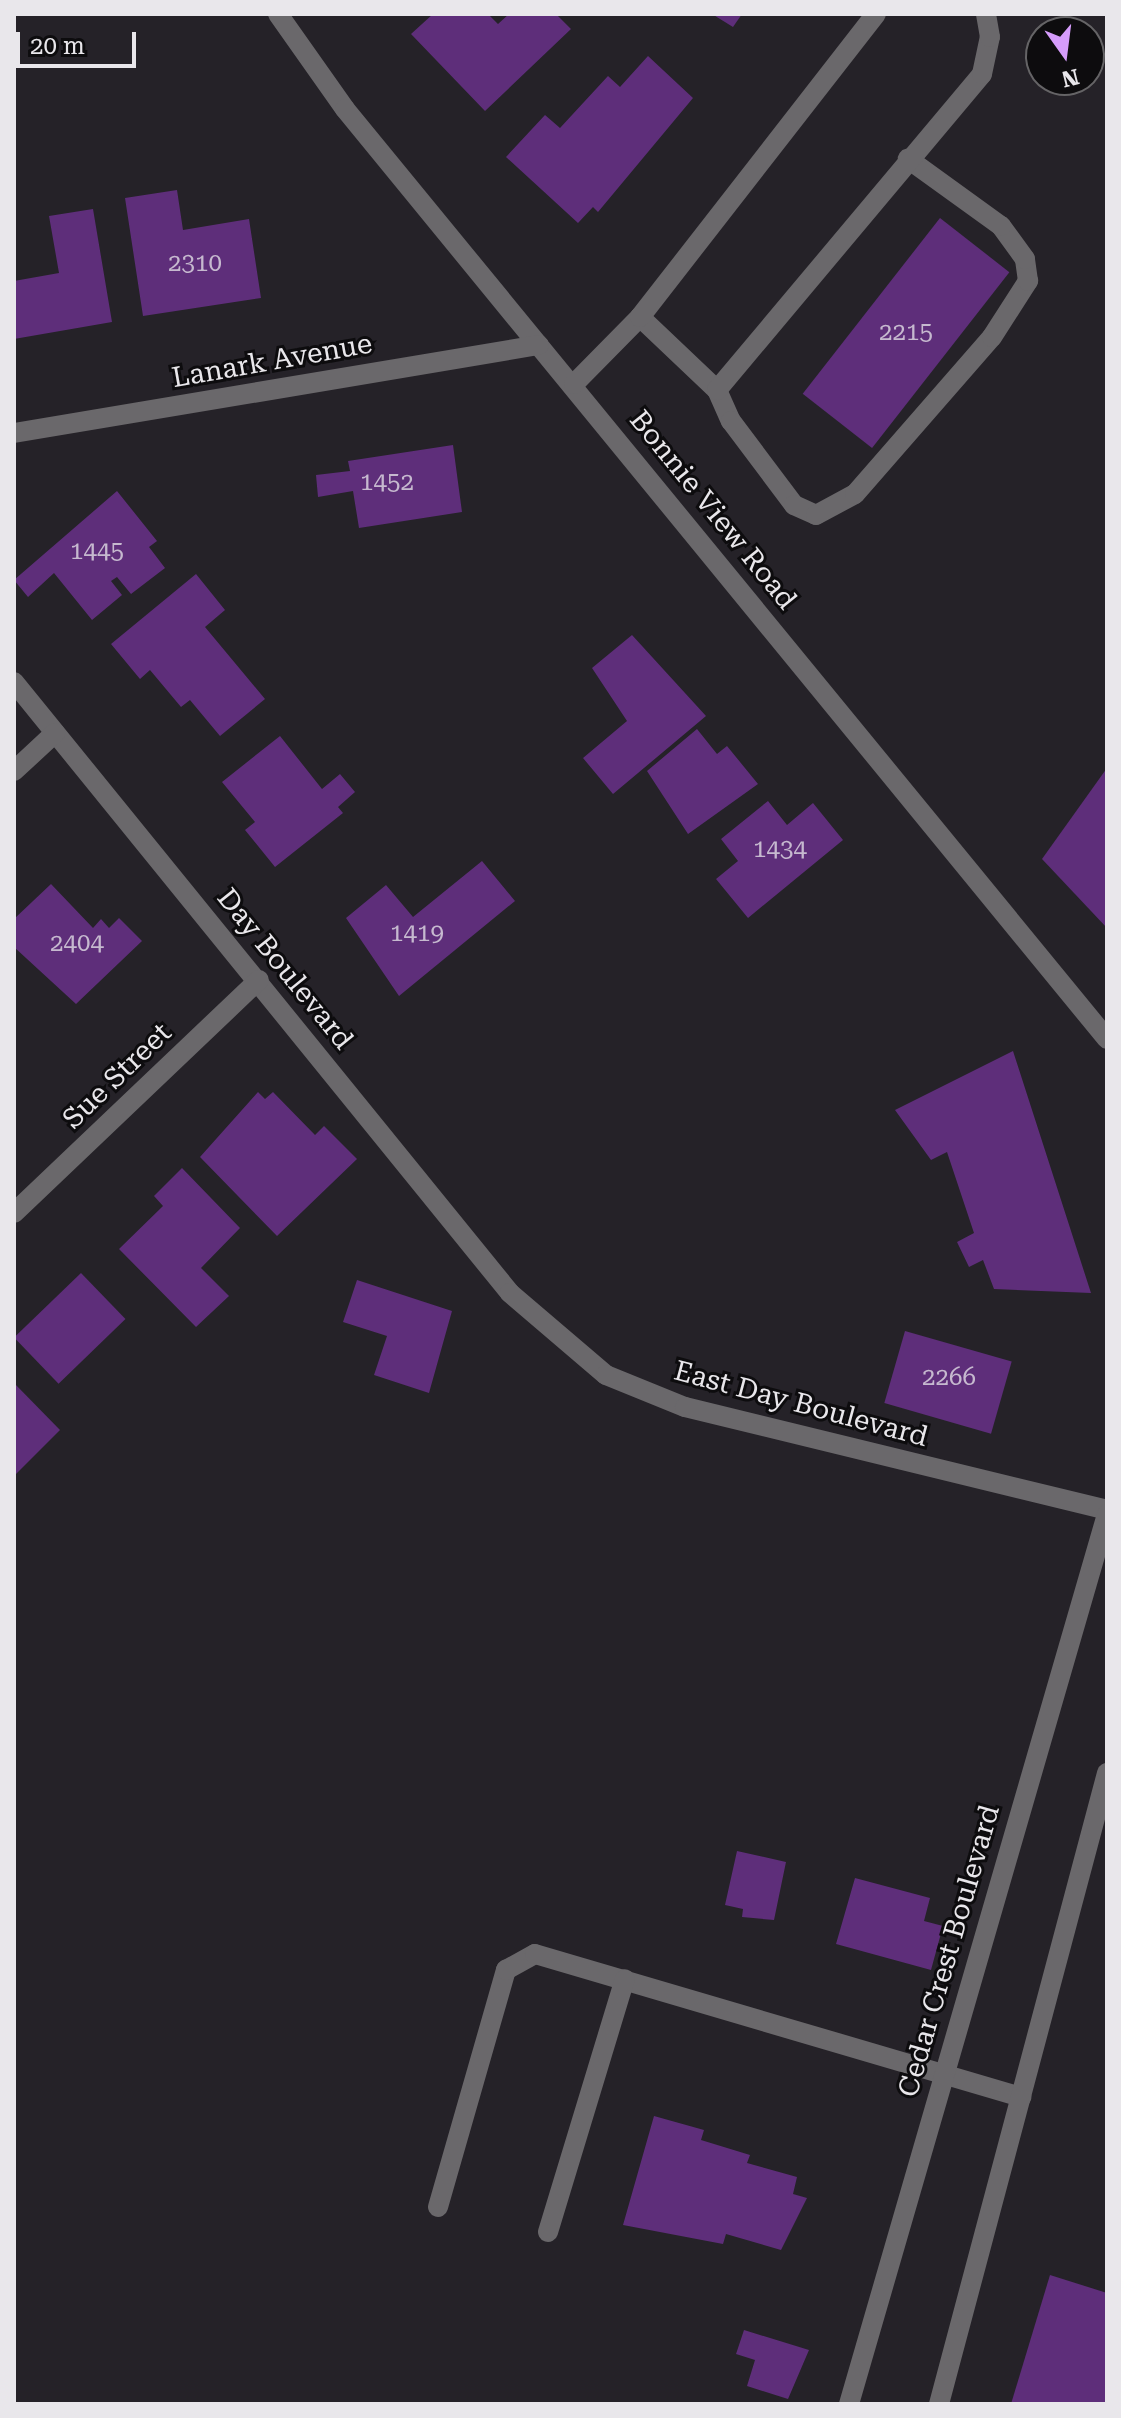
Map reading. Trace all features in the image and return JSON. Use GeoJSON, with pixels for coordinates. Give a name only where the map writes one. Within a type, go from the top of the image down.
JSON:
{"type":"FeatureCollection","features":[{"type":"Feature","properties":{"kind":"street","name":"Bonnie View Road"},"geometry":{"type":"LineString","coordinates":[[278,14],[345,109],[1105,1034]]}},
{"type":"Feature","properties":{"kind":"street"},"geometry":{"type":"LineString","coordinates":[[574,384],[640,317],[876,14]]}},
{"type":"Feature","properties":{"kind":"street"},"geometry":{"type":"LineString","coordinates":[[717,390],[982,74],[990,37],[986,14]]}},
{"type":"Feature","properties":{"kind":"street"},"geometry":{"type":"LineString","coordinates":[[640,317],[717,390],[754,455],[794,505],[816,515],[855,494],[992,337],[1028,281],[1025,259],[1001,226],[908,159]]}},
{"type":"Feature","properties":{"kind":"street","name":"Lanark Avenue"},"geometry":{"type":"LineString","coordinates":[[14,433],[539,345]]}},
{"type":"Feature","properties":{"kind":"street","name":"Day Boulevard"},"geometry":{"type":"LineString","coordinates":[[14,682],[510,1293]]}},
{"type":"Feature","properties":{"kind":"street"},"geometry":{"type":"LineString","coordinates":[[14,771],[55,733]]}},
{"type":"Feature","properties":{"kind":"street","name":"Sue Street"},"geometry":{"type":"LineString","coordinates":[[14,1213],[259,980]]}},
{"type":"Feature","properties":{"kind":"street","name":"East Day Boulevard"},"geometry":{"type":"LineString","coordinates":[[510,1293],[606,1375],[685,1407],[1107,1512]]}},
{"type":"Feature","properties":{"kind":"street","name":"Cedar Crest Boulevard"},"geometry":{"type":"LineString","coordinates":[[849,2404],[942,2072],[1107,1512]]}},
{"type":"Feature","properties":{"kind":"street"},"geometry":{"type":"LineString","coordinates":[[939,2404],[1107,1773]]}},
{"type":"Feature","properties":{"kind":"street"},"geometry":{"type":"LineString","coordinates":[[438,2207],[506,1970],[535,1954],[1021,2097]]}},
{"type":"Feature","properties":{"kind":"street"},"geometry":{"type":"LineString","coordinates":[[548,2232],[625,1979]]}},
{"type":"Feature","properties":{"kind":"building"},"geometry":{"type":"Polygon","coordinates":[[[433,14],[488,14],[498,24],[509,14],[556,14],[571,29],[485,111],[411,34],[433,14]]]}},
{"type":"Feature","properties":{"kind":"building"},"geometry":{"type":"Polygon","coordinates":[[[712,14],[742,14],[733,27],[712,14]]]}},
{"type":"Feature","properties":{"kind":"building"},"geometry":{"type":"Polygon","coordinates":[[[648,56],[693,98],[598,212],[593,207],[578,223],[506,157],[545,115],[560,128],[608,76],[620,87],[648,56]]]}},
{"type":"Feature","properties":{"kind":"building"},"geometry":{"type":"Polygon","coordinates":[[[177,190],[183,230],[249,219],[261,298],[143,316],[125,198],[177,190]]]}},
{"type":"Feature","properties":{"kind":"building"},"geometry":{"type":"Polygon","coordinates":[[[93,209],[112,322],[14,339],[14,281],[59,273],[49,216],[93,209]]]}},
{"type":"Feature","properties":{"kind":"building"},"geometry":{"type":"Polygon","coordinates":[[[940,218],[1009,272],[872,448],[803,394],[940,218]]]}},
{"type":"Feature","properties":{"kind":"building"},"geometry":{"type":"Polygon","coordinates":[[[453,445],[462,512],[359,528],[353,491],[318,497],[316,475],[350,471],[348,461],[453,445]]]}},
{"type":"Feature","properties":{"kind":"building"},"geometry":{"type":"Polygon","coordinates":[[[117,491],[157,541],[149,547],[165,568],[131,594],[117,577],[111,581],[122,595],[92,620],[54,573],[28,597],[14,580],[117,491]]]}},
{"type":"Feature","properties":{"kind":"building"},"geometry":{"type":"Polygon","coordinates":[[[196,574],[225,610],[205,627],[265,699],[220,736],[190,700],[181,707],[150,670],[140,679],[111,644],[196,574]]]}},
{"type":"Feature","properties":{"kind":"building"},"geometry":{"type":"Polygon","coordinates":[[[632,635],[706,716],[613,794],[583,758],[627,721],[592,668],[632,635]]]}},
{"type":"Feature","properties":{"kind":"building"},"geometry":{"type":"Polygon","coordinates":[[[697,729],[717,754],[727,746],[758,784],[688,834],[647,771],[697,729]]]}},
{"type":"Feature","properties":{"kind":"building"},"geometry":{"type":"Polygon","coordinates":[[[280,736],[322,789],[340,774],[355,792],[338,807],[343,813],[275,867],[245,830],[255,822],[222,782],[280,736]]]}},
{"type":"Feature","properties":{"kind":"building"},"geometry":{"type":"Polygon","coordinates":[[[1107,768],[1107,928],[1042,859],[1107,768]]]}},
{"type":"Feature","properties":{"kind":"building"},"geometry":{"type":"Polygon","coordinates":[[[768,801],[787,825],[813,803],[843,840],[748,918],[716,879],[738,861],[721,839],[768,801]]]}},
{"type":"Feature","properties":{"kind":"building"},"geometry":{"type":"Polygon","coordinates":[[[482,861],[515,901],[399,996],[346,918],[386,885],[413,917],[482,861]]]}},
{"type":"Feature","properties":{"kind":"building"},"geometry":{"type":"Polygon","coordinates":[[[51,884],[93,928],[101,919],[109,928],[119,918],[142,941],[76,1004],[14,947],[14,919],[51,884]]]}},
{"type":"Feature","properties":{"kind":"building"},"geometry":{"type":"Polygon","coordinates":[[[1013,1051],[1091,1293],[994,1289],[983,1260],[969,1267],[957,1242],[974,1233],[947,1152],[931,1160],[895,1110],[1013,1051]]]}},
{"type":"Feature","properties":{"kind":"building"},"geometry":{"type":"Polygon","coordinates":[[[258,1092],[265,1099],[273,1092],[315,1135],[324,1126],[357,1159],[277,1236],[200,1157],[258,1092]]]}},
{"type":"Feature","properties":{"kind":"building"},"geometry":{"type":"Polygon","coordinates":[[[182,1168],[240,1228],[201,1268],[229,1296],[196,1327],[119,1249],[163,1206],[154,1196],[182,1168]]]}},
{"type":"Feature","properties":{"kind":"building"},"geometry":{"type":"Polygon","coordinates":[[[81,1273],[125,1319],[59,1384],[14,1338],[81,1273]]]}},
{"type":"Feature","properties":{"kind":"building"},"geometry":{"type":"Polygon","coordinates":[[[357,1280],[452,1311],[429,1393],[374,1375],[387,1336],[343,1322],[357,1280]]]}},
{"type":"Feature","properties":{"kind":"building"},"geometry":{"type":"Polygon","coordinates":[[[905,1331],[1012,1362],[991,1434],[884,1403],[905,1331]]]}},
{"type":"Feature","properties":{"kind":"building"},"geometry":{"type":"Polygon","coordinates":[[[14,1383],[60,1430],[14,1476],[14,1383]]]}},
{"type":"Feature","properties":{"kind":"building"},"geometry":{"type":"Polygon","coordinates":[[[737,1851],[786,1862],[774,1920],[742,1917],[743,1909],[725,1905],[737,1851]]]}},
{"type":"Feature","properties":{"kind":"building"},"geometry":{"type":"Polygon","coordinates":[[[855,1878],[930,1898],[924,1921],[943,1926],[931,1970],[836,1944],[855,1878]]]}},
{"type":"Feature","properties":{"kind":"building"},"geometry":{"type":"Polygon","coordinates":[[[654,2116],[704,2130],[701,2140],[750,2155],[747,2163],[797,2177],[793,2194],[807,2198],[781,2250],[726,2234],[723,2244],[623,2225],[654,2116]]]}},
{"type":"Feature","properties":{"kind":"building"},"geometry":{"type":"Polygon","coordinates":[[[1050,2275],[1107,2293],[1107,2404],[1011,2404],[1050,2275]]]}},
{"type":"Feature","properties":{"kind":"building"},"geometry":{"type":"Polygon","coordinates":[[[744,2330],[809,2350],[788,2399],[747,2386],[755,2360],[736,2354],[744,2330]]]}}]}
